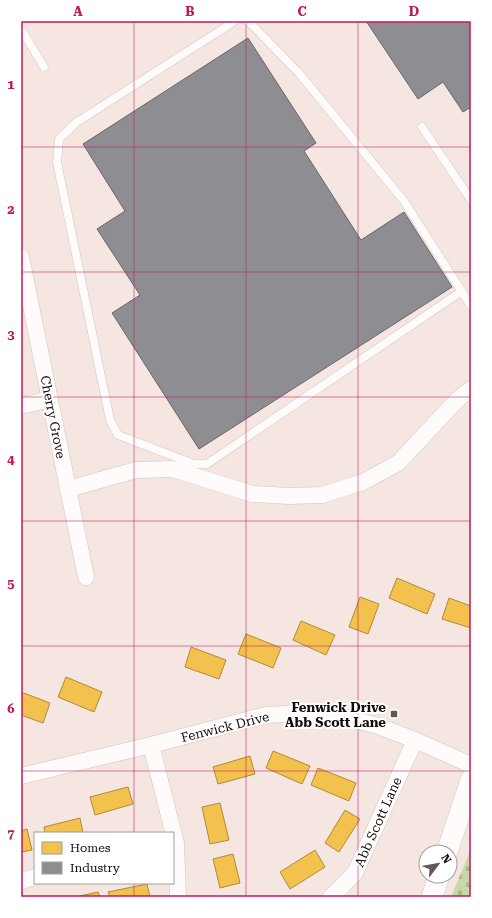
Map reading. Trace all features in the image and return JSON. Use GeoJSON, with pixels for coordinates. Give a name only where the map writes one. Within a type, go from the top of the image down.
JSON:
{"type":"FeatureCollection","features":[{"type":"Feature","properties":{"kind":"street","name":"Cherry Grove"},"geometry":{"type":"LineString","coordinates":[[21,257],[86,577]]}},
{"type":"Feature","properties":{"kind":"street"},"geometry":{"type":"LineString","coordinates":[[68,489],[136,470],[173,469],[252,494],[289,496],[322,495],[362,482],[398,463],[458,399],[471,389]]}},
{"type":"Feature","properties":{"kind":"street"},"geometry":{"type":"LineString","coordinates":[[21,406],[50,399]]}},
{"type":"Feature","properties":{"kind":"street","name":"Fenwick Drive"},"geometry":{"type":"LineString","coordinates":[[21,776],[151,745],[266,715],[327,712],[378,726],[415,740],[471,765]]}},
{"type":"Feature","properties":{"kind":"street","name":"Abb Scott Lane"},"geometry":{"type":"LineString","coordinates":[[331,897],[356,873],[415,740]]}},
{"type":"Feature","properties":{"kind":"street"},"geometry":{"type":"LineString","coordinates":[[151,745],[172,832]]}},
{"type":"Feature","properties":{"kind":"street"},"geometry":{"type":"LineString","coordinates":[[450,844],[471,780]]}},
{"type":"Feature","properties":{"kind":"street"},"geometry":{"type":"LineString","coordinates":[[175,844],[178,897]]}},
{"type":"Feature","properties":{"kind":"street"},"geometry":{"type":"LineString","coordinates":[[21,881],[34,877]]}},
{"type":"Feature","properties":{"kind":"street"},"geometry":{"type":"LineString","coordinates":[[432,897],[436,884]]}},
{"type":"Feature","properties":{"kind":"lane"},"geometry":{"type":"LineString","coordinates":[[235,21],[77,122],[59,139],[57,162],[110,420],[118,434],[194,464],[207,464],[462,291]]}},
{"type":"Feature","properties":{"kind":"lane"},"geometry":{"type":"LineString","coordinates":[[247,21],[298,72],[404,201],[471,306]]}},
{"type":"Feature","properties":{"kind":"lane"},"geometry":{"type":"LineString","coordinates":[[21,29],[44,68]]}},
{"type":"Feature","properties":{"kind":"lane"},"geometry":{"type":"LineString","coordinates":[[422,127],[471,200]]}},
{"type":"Feature","properties":{"kind":"green space"},"geometry":{"type":"Polygon","coordinates":[[[471,849],[471,897],[451,897],[456,884],[458,884],[458,880],[471,849]]]}},
{"type":"Feature","properties":{"kind":"building: Homes"},"geometry":{"type":"Polygon","coordinates":[[[397,578],[435,594],[427,614],[389,598],[397,578]]]}},
{"type":"Feature","properties":{"kind":"building: Homes"},"geometry":{"type":"Polygon","coordinates":[[[360,597],[379,604],[368,634],[349,627],[360,597]]]}},
{"type":"Feature","properties":{"kind":"building: Homes"},"geometry":{"type":"Polygon","coordinates":[[[449,598],[471,606],[471,628],[442,619],[449,598]]]}},
{"type":"Feature","properties":{"kind":"building: Homes"},"geometry":{"type":"Polygon","coordinates":[[[301,621],[335,635],[326,655],[293,640],[301,621]]]}},
{"type":"Feature","properties":{"kind":"building: Homes"},"geometry":{"type":"Polygon","coordinates":[[[246,634],[281,648],[273,668],[238,654],[246,634]]]}},
{"type":"Feature","properties":{"kind":"building: Homes"},"geometry":{"type":"Polygon","coordinates":[[[191,647],[226,660],[219,679],[185,667],[191,647]]]}},
{"type":"Feature","properties":{"kind":"building: Homes"},"geometry":{"type":"Polygon","coordinates":[[[66,677],[102,692],[94,712],[58,697],[66,677]]]}},
{"type":"Feature","properties":{"kind":"building: Homes"},"geometry":{"type":"Polygon","coordinates":[[[21,692],[50,703],[43,723],[21,715],[21,692]]]}},
{"type":"Feature","properties":{"kind":"building: Homes"},"geometry":{"type":"Polygon","coordinates":[[[273,751],[310,766],[302,784],[266,768],[273,751]]]}},
{"type":"Feature","properties":{"kind":"building: Homes"},"geometry":{"type":"Polygon","coordinates":[[[250,756],[255,774],[218,784],[213,767],[250,756]]]}},
{"type":"Feature","properties":{"kind":"building: Homes"},"geometry":{"type":"Polygon","coordinates":[[[318,768],[356,783],[349,801],[311,785],[318,768]]]}},
{"type":"Feature","properties":{"kind":"building: Homes"},"geometry":{"type":"Polygon","coordinates":[[[128,787],[133,804],[95,815],[90,797],[128,787]]]}},
{"type":"Feature","properties":{"kind":"building: Homes"},"geometry":{"type":"Polygon","coordinates":[[[220,803],[229,840],[210,844],[202,807],[220,803]]]}},
{"type":"Feature","properties":{"kind":"building: Homes"},"geometry":{"type":"Polygon","coordinates":[[[345,810],[360,819],[339,852],[325,843],[345,810]]]}},
{"type":"Feature","properties":{"kind":"building: Homes"},"geometry":{"type":"Polygon","coordinates":[[[80,818],[83,832],[45,832],[44,827],[80,818]]]}},
{"type":"Feature","properties":{"kind":"building: Homes"},"geometry":{"type":"Polygon","coordinates":[[[27,829],[32,850],[21,852],[21,831],[27,829]]]}},
{"type":"Feature","properties":{"kind":"building: Homes"},"geometry":{"type":"Polygon","coordinates":[[[315,850],[325,867],[290,889],[280,872],[315,850]]]}},
{"type":"Feature","properties":{"kind":"building: Homes"},"geometry":{"type":"Polygon","coordinates":[[[233,854],[240,883],[220,888],[213,859],[233,854]]]}},
{"type":"Feature","properties":{"kind":"building: Homes"},"geometry":{"type":"Polygon","coordinates":[[[147,884],[150,897],[110,897],[108,892],[147,884]]]}},
{"type":"Feature","properties":{"kind":"building: Homes"},"geometry":{"type":"Polygon","coordinates":[[[98,892],[100,897],[75,897],[98,892]]]}},
{"type":"Feature","properties":{"kind":"building: Industry"},"geometry":{"type":"Polygon","coordinates":[[[366,21],[471,21],[471,107],[463,112],[443,82],[418,99],[366,21]]]}},
{"type":"Feature","properties":{"kind":"building: Industry"},"geometry":{"type":"Polygon","coordinates":[[[248,38],[316,143],[304,151],[361,240],[404,212],[452,287],[199,449],[112,313],[140,295],[97,229],[125,211],[83,144],[248,38]]]}},
{"type":"Feature","properties":{"kind":"place","name":"Fenwick Drive Abb Scott Lane"},"geometry":{"type":"Point","coordinates":[394,714]}}]}
